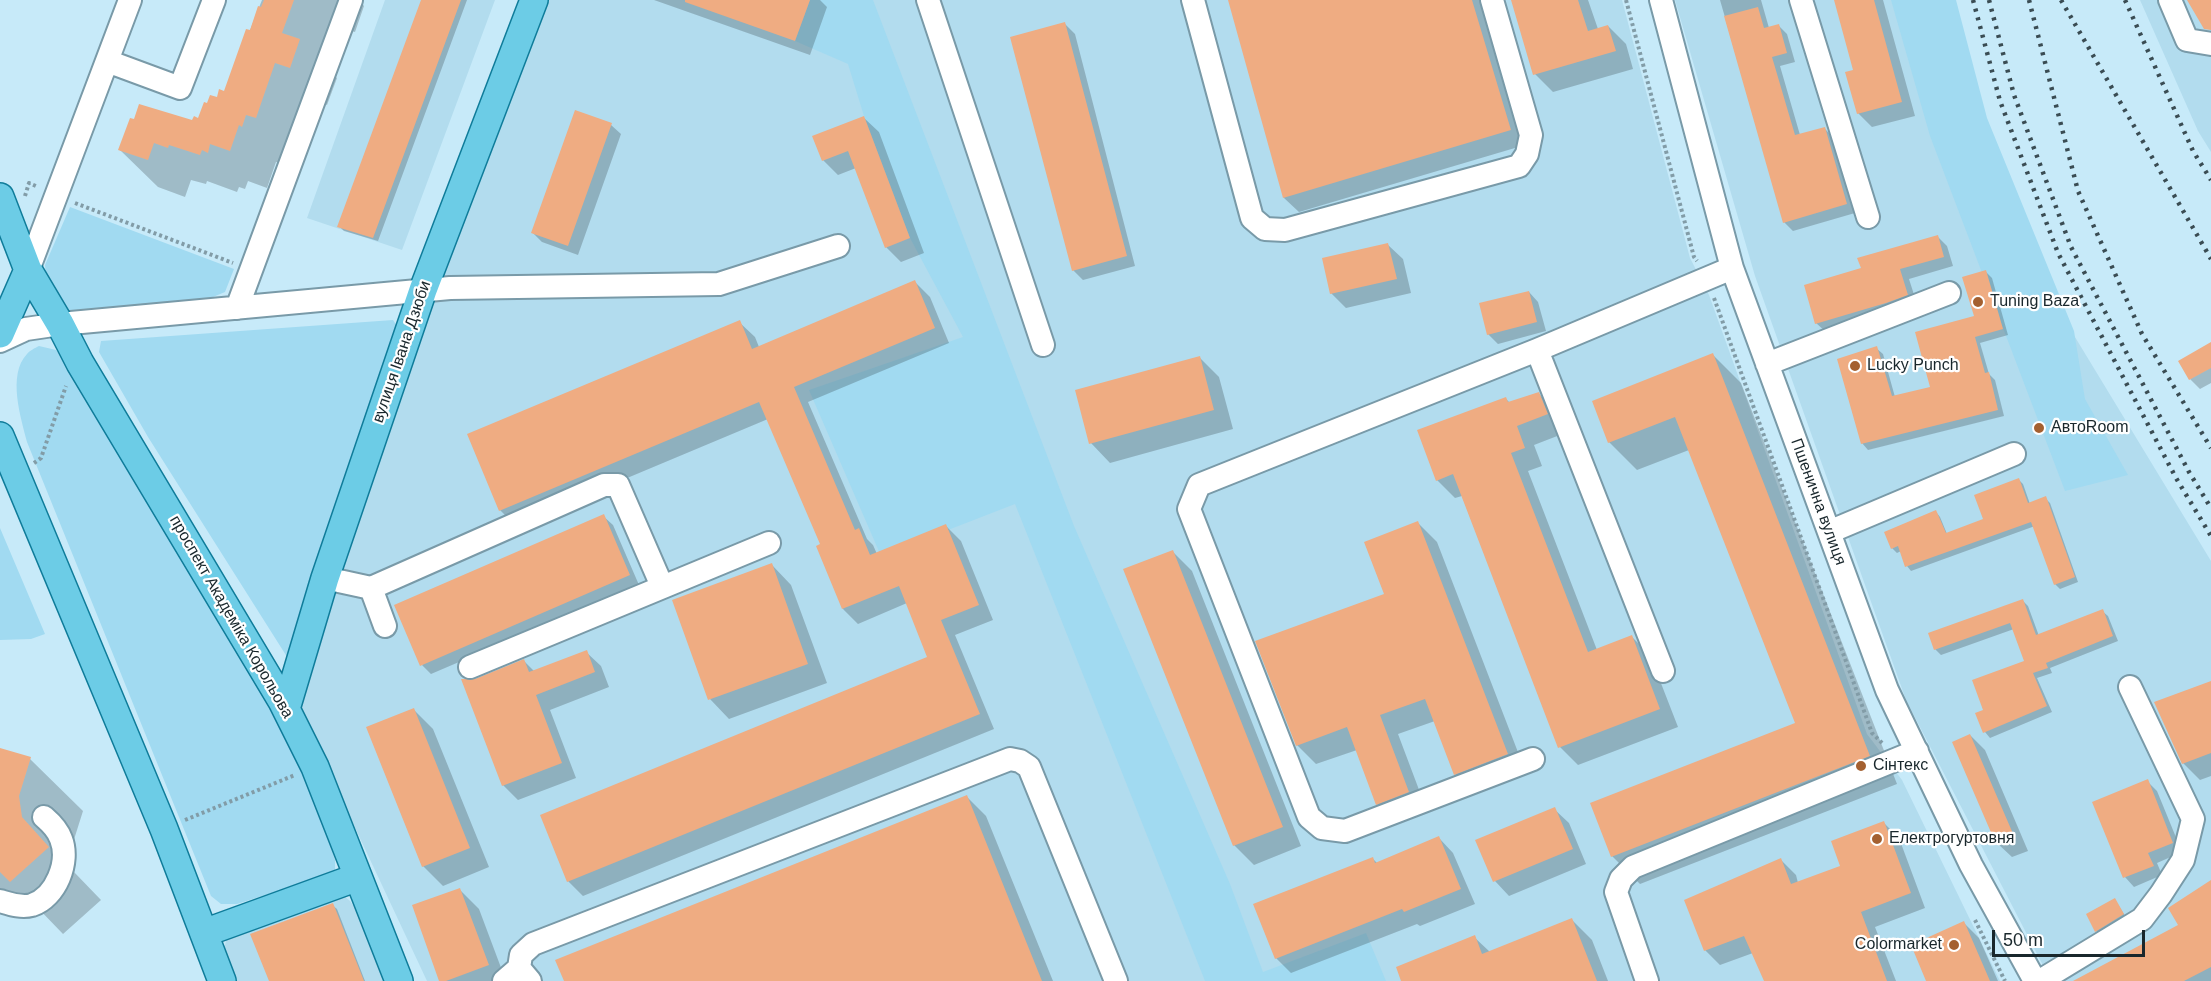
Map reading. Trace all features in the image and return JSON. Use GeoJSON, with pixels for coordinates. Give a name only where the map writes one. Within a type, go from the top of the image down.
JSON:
{"type":"FeatureCollection","features":[{"type":"Feature","properties":{"kind":"main road","name":"вулиця Івана Дзюби"},"geometry":{"type":"LineString","coordinates":[[286,709],[325,578],[423,290],[534,0]]}},
{"type":"Feature","properties":{"kind":"main road","name":"проспект Академіка Корольова"},"geometry":{"type":"LineString","coordinates":[[0,197],[28,270],[80,363],[286,709],[315,767],[399,981]]}},
{"type":"Feature","properties":{"kind":"main road"},"geometry":{"type":"LineString","coordinates":[[0,334],[28,270]]}},
{"type":"Feature","properties":{"kind":"main road"},"geometry":{"type":"LineString","coordinates":[[0,435],[164,829],[222,981]]}},
{"type":"Feature","properties":{"kind":"main road"},"geometry":{"type":"LineString","coordinates":[[204,933],[358,877]]}},
{"type":"Feature","properties":{"kind":"street"},"geometry":{"type":"LineString","coordinates":[[28,270],[130,0]]}},
{"type":"Feature","properties":{"kind":"street"},"geometry":{"type":"LineString","coordinates":[[107,61],[180,88],[214,0]]}},
{"type":"Feature","properties":{"kind":"street"},"geometry":{"type":"LineString","coordinates":[[237,308],[351,0]]}},
{"type":"Feature","properties":{"kind":"street"},"geometry":{"type":"LineString","coordinates":[[928,0],[1043,345]]}},
{"type":"Feature","properties":{"kind":"street"},"geometry":{"type":"LineString","coordinates":[[1193,0],[1252,218],[1265,229],[1285,230],[1519,166],[1527,154],[1531,135],[1492,0]]}},
{"type":"Feature","properties":{"kind":"street","name":"Пшенична вулиця"},"geometry":{"type":"LineString","coordinates":[[1661,0],[1732,268],[1887,690],[1971,865],[2035,981]]}},
{"type":"Feature","properties":{"kind":"street"},"geometry":{"type":"LineString","coordinates":[[1801,0],[1868,217]]}},
{"type":"Feature","properties":{"kind":"street"},"geometry":{"type":"LineString","coordinates":[[2170,0],[2187,40],[2211,44]]}},
{"type":"Feature","properties":{"kind":"street"},"geometry":{"type":"LineString","coordinates":[[0,341],[26,329],[60,324],[423,290],[719,284],[838,246]]}},
{"type":"Feature","properties":{"kind":"street"},"geometry":{"type":"LineString","coordinates":[[1533,759],[1345,831],[1322,828],[1309,817],[1189,509],[1199,485],[1537,350],[1732,268]]}},
{"type":"Feature","properties":{"kind":"street"},"geometry":{"type":"LineString","coordinates":[[1767,364],[1949,293]]}},
{"type":"Feature","properties":{"kind":"street"},"geometry":{"type":"LineString","coordinates":[[1537,350],[1663,671]]}},
{"type":"Feature","properties":{"kind":"street"},"geometry":{"type":"LineString","coordinates":[[1829,532],[2014,454]]}},
{"type":"Feature","properties":{"kind":"street"},"geometry":{"type":"LineString","coordinates":[[325,578],[371,588],[604,484],[618,484],[662,586]]}},
{"type":"Feature","properties":{"kind":"street"},"geometry":{"type":"LineString","coordinates":[[470,667],[769,543]]}},
{"type":"Feature","properties":{"kind":"street"},"geometry":{"type":"LineString","coordinates":[[371,588],[385,626]]}},
{"type":"Feature","properties":{"kind":"street"},"geometry":{"type":"LineString","coordinates":[[2040,981],[2142,919],[2183,860],[2193,819],[2130,687]]}},
{"type":"Feature","properties":{"kind":"street"},"geometry":{"type":"LineString","coordinates":[[1647,981],[1616,891],[1621,879],[1634,867],[1917,751]]}},
{"type":"Feature","properties":{"kind":"street"},"geometry":{"type":"LineString","coordinates":[[518,977],[521,956],[534,944],[1010,759],[1020,761],[1029,767],[1116,981]]}},
{"type":"Feature","properties":{"kind":"street"},"geometry":{"type":"LineString","coordinates":[[0,902],[22,906],[42,900],[61,872],[64,854],[61,838],[44,817]]}},
{"type":"Feature","properties":{"kind":"path"},"geometry":{"type":"LineString","coordinates":[[29,183],[55,196],[251,269]]}},
{"type":"Feature","properties":{"kind":"path"},"geometry":{"type":"LineString","coordinates":[[29,468],[41,458],[70,376]]}},
{"type":"Feature","properties":{"kind":"path"},"geometry":{"type":"LineString","coordinates":[[164,829],[315,767]]}},
{"type":"Feature","properties":{"kind":"shaded area"},"geometry":{"type":"Polygon","coordinates":[[[385,0],[495,0],[402,250],[307,218],[385,0]]]}},
{"type":"Feature","properties":{"kind":"shaded area"},"geometry":{"type":"Polygon","coordinates":[[[546,0],[1622,0],[1690,258],[1709,295],[1867,734],[1902,780],[2000,981],[427,981],[297,704],[436,285],[546,0]]]}},
{"type":"Feature","properties":{"kind":"shaded area"},"geometry":{"type":"Polygon","coordinates":[[[810,0],[873,0],[1074,526],[1230,884],[1263,972],[1366,933],[1386,981],[1205,981],[1015,504],[881,556],[809,390],[963,337],[910,238],[864,116],[848,64],[795,41],[810,0]]]}},
{"type":"Feature","properties":{"kind":"shaded area"},"geometry":{"type":"Polygon","coordinates":[[[1675,0],[1940,0],[2044,286],[2211,561],[2211,981],[2051,981],[1906,700],[1755,276],[1675,0]]]}},
{"type":"Feature","properties":{"kind":"shaded area"},"geometry":{"type":"Polygon","coordinates":[[[1891,0],[1956,0],[1987,118],[2074,331],[2085,399],[2128,475],[2065,491],[1930,136],[1891,0]]]}},
{"type":"Feature","properties":{"kind":"shaded area"},"geometry":{"type":"Polygon","coordinates":[[[2140,0],[2211,0],[2211,152],[2198,131],[2140,0]]]}},
{"type":"Feature","properties":{"kind":"shaded area"},"geometry":{"type":"Polygon","coordinates":[[[70,207],[234,269],[225,292],[208,299],[62,313],[46,276],[45,265],[70,207]]]}},
{"type":"Feature","properties":{"kind":"shaded area"},"geometry":{"type":"Polygon","coordinates":[[[393,320],[400,330],[289,660],[148,437],[99,352],[101,341],[393,320]]]}},
{"type":"Feature","properties":{"kind":"shaded area"},"geometry":{"type":"Polygon","coordinates":[[[39,346],[56,350],[66,361],[276,704],[307,770],[335,860],[335,870],[328,875],[237,904],[221,904],[211,896],[27,442],[17,397],[18,373],[27,354],[39,346]]]}},
{"type":"Feature","properties":{"kind":"shaded area"},"geometry":{"type":"Polygon","coordinates":[[[0,528],[45,634],[31,639],[0,640],[0,528]]]}},
{"type":"Feature","properties":{"kind":"shaded area"},"geometry":{"type":"Polygon","coordinates":[[[342,894],[357,911],[384,981],[236,981],[224,949],[228,933],[342,894]]]}},
{"type":"Feature","properties":{"kind":"building"},"geometry":{"type":"Polygon","coordinates":[[[264,0],[294,0],[282,33],[300,39],[290,68],[275,63],[256,118],[246,115],[242,127],[239,125],[230,151],[210,144],[208,153],[202,150],[200,155],[169,145],[168,148],[154,143],[148,160],[118,150],[130,118],[134,119],[139,104],[192,120],[194,116],[198,118],[204,102],[207,103],[210,95],[217,97],[219,89],[224,91],[246,29],[250,30],[258,6],[261,7],[264,0]]]}},
{"type":"Feature","properties":{"kind":"building"},"geometry":{"type":"Polygon","coordinates":[[[421,0],[461,0],[373,238],[337,227],[421,0]]]}},
{"type":"Feature","properties":{"kind":"building"},"geometry":{"type":"Polygon","coordinates":[[[685,0],[810,0],[795,41],[685,2],[685,0]]]}},
{"type":"Feature","properties":{"kind":"building"},"geometry":{"type":"Polygon","coordinates":[[[1228,0],[1472,0],[1511,130],[1283,198],[1228,0]]]}},
{"type":"Feature","properties":{"kind":"building"},"geometry":{"type":"Polygon","coordinates":[[[1511,0],[1578,0],[1588,31],[1608,25],[1616,51],[1533,75],[1511,0]]]}},
{"type":"Feature","properties":{"kind":"building"},"geometry":{"type":"Polygon","coordinates":[[[1834,0],[1874,0],[1902,102],[1857,114],[1845,72],[1853,70],[1834,0]]]}},
{"type":"Feature","properties":{"kind":"building"},"geometry":{"type":"Polygon","coordinates":[[[2187,0],[2211,0],[2211,30],[2204,29],[2187,0]]]}},
{"type":"Feature","properties":{"kind":"building"},"geometry":{"type":"Polygon","coordinates":[[[1758,7],[1764,28],[1779,24],[1787,53],[1772,57],[1795,135],[1825,127],[1847,204],[1783,223],[1724,16],[1758,7]]]}},
{"type":"Feature","properties":{"kind":"building"},"geometry":{"type":"Polygon","coordinates":[[[1065,22],[1127,256],[1072,271],[1010,37],[1065,22]]]}},
{"type":"Feature","properties":{"kind":"building"},"geometry":{"type":"Polygon","coordinates":[[[575,110],[612,123],[568,246],[531,233],[575,110]]]}},
{"type":"Feature","properties":{"kind":"building"},"geometry":{"type":"Polygon","coordinates":[[[864,116],[910,238],[885,248],[848,151],[822,161],[812,136],[864,116]]]}},
{"type":"Feature","properties":{"kind":"building"},"geometry":{"type":"Polygon","coordinates":[[[1938,235],[1944,257],[1900,269],[1908,295],[1815,324],[1804,285],[1861,268],[1857,258],[1938,235]]]}},
{"type":"Feature","properties":{"kind":"building"},"geometry":{"type":"Polygon","coordinates":[[[1388,243],[1397,279],[1330,294],[1322,258],[1388,243]]]}},
{"type":"Feature","properties":{"kind":"building"},"geometry":{"type":"Polygon","coordinates":[[[1986,270],[2003,329],[1975,337],[1985,373],[1989,372],[1998,410],[1861,444],[1837,359],[1877,346],[1892,396],[1930,387],[1915,332],[1974,316],[1962,277],[1986,270]]]}},
{"type":"Feature","properties":{"kind":"building"},"geometry":{"type":"Polygon","coordinates":[[[915,280],[935,328],[794,387],[855,530],[859,528],[870,555],[946,524],[979,605],[941,620],[980,714],[567,882],[540,815],[927,657],[899,586],[842,609],[816,546],[820,544],[759,402],[499,511],[467,434],[740,320],[752,349],[915,280]]]}},
{"type":"Feature","properties":{"kind":"building"},"geometry":{"type":"Polygon","coordinates":[[[1529,291],[1537,322],[1487,335],[1479,303],[1529,291]]]}},
{"type":"Feature","properties":{"kind":"building"},"geometry":{"type":"Polygon","coordinates":[[[2211,342],[2211,368],[2189,380],[2178,361],[2211,342]]]}},
{"type":"Feature","properties":{"kind":"building"},"geometry":{"type":"Polygon","coordinates":[[[1713,353],[1870,756],[1611,857],[1590,803],[1795,723],[1675,417],[1608,443],[1592,401],[1713,353]]]}},
{"type":"Feature","properties":{"kind":"building"},"geometry":{"type":"Polygon","coordinates":[[[1200,356],[1214,410],[1089,444],[1075,390],[1200,356]]]}},
{"type":"Feature","properties":{"kind":"building"},"geometry":{"type":"Polygon","coordinates":[[[1539,392],[1548,414],[1517,426],[1525,448],[1511,453],[1588,652],[1632,635],[1660,709],[1558,748],[1453,474],[1436,481],[1417,430],[1506,397],[1508,402],[1539,392]]]}},
{"type":"Feature","properties":{"kind":"building"},"geometry":{"type":"Polygon","coordinates":[[[2019,478],[2028,503],[2046,496],[2075,577],[2054,585],[2031,522],[1905,567],[1898,546],[1891,549],[1884,532],[1936,510],[1946,533],[1983,519],[1974,495],[2019,478]]]}},
{"type":"Feature","properties":{"kind":"building"},"geometry":{"type":"Polygon","coordinates":[[[604,514],[630,575],[420,666],[394,605],[604,514]]]}},
{"type":"Feature","properties":{"kind":"building"},"geometry":{"type":"Polygon","coordinates":[[[1418,521],[1508,754],[1454,775],[1425,699],[1380,715],[1409,792],[1376,805],[1347,727],[1296,746],[1255,641],[1384,594],[1364,542],[1418,521]]]}},
{"type":"Feature","properties":{"kind":"building"},"geometry":{"type":"Polygon","coordinates":[[[1173,550],[1283,827],[1233,846],[1123,569],[1173,550]]]}},
{"type":"Feature","properties":{"kind":"building"},"geometry":{"type":"Polygon","coordinates":[[[772,563],[808,664],[708,700],[672,600],[772,563]]]}},
{"type":"Feature","properties":{"kind":"building"},"geometry":{"type":"Polygon","coordinates":[[[2023,599],[2036,635],[2103,609],[2113,636],[2046,663],[2048,668],[2033,673],[2047,706],[1983,733],[1975,713],[1983,710],[1972,680],[2024,661],[2010,623],[1934,650],[1928,633],[2023,599]]]}},
{"type":"Feature","properties":{"kind":"building"},"geometry":{"type":"Polygon","coordinates":[[[587,650],[595,672],[536,695],[562,763],[502,786],[461,679],[475,679],[524,659],[529,672],[587,650]]]}},
{"type":"Feature","properties":{"kind":"building"},"geometry":{"type":"Polygon","coordinates":[[[2211,681],[2211,753],[2182,764],[2154,702],[2211,681]]]}},
{"type":"Feature","properties":{"kind":"building"},"geometry":{"type":"Polygon","coordinates":[[[414,708],[470,848],[422,867],[366,727],[414,708]]]}},
{"type":"Feature","properties":{"kind":"building"},"geometry":{"type":"Polygon","coordinates":[[[1970,734],[2014,836],[1996,844],[1952,742],[1970,734]]]}},
{"type":"Feature","properties":{"kind":"building"},"geometry":{"type":"Polygon","coordinates":[[[0,748],[31,757],[19,796],[22,817],[49,847],[10,882],[0,872],[0,748]]]}},
{"type":"Feature","properties":{"kind":"building"},"geometry":{"type":"Polygon","coordinates":[[[2148,779],[2173,843],[2148,853],[2154,866],[2123,878],[2092,802],[2148,779]]]}},
{"type":"Feature","properties":{"kind":"building"},"geometry":{"type":"Polygon","coordinates":[[[967,795],[1042,981],[564,981],[555,960],[967,795]]]}},
{"type":"Feature","properties":{"kind":"building"},"geometry":{"type":"Polygon","coordinates":[[[1555,807],[1573,849],[1493,882],[1475,840],[1555,807]]]}},
{"type":"Feature","properties":{"kind":"building"},"geometry":{"type":"Polygon","coordinates":[[[1884,821],[1911,893],[1861,912],[1887,981],[1764,981],[1744,936],[1704,951],[1684,900],[1781,858],[1791,884],[1840,866],[1831,841],[1884,821]]]}},
{"type":"Feature","properties":{"kind":"building"},"geometry":{"type":"Polygon","coordinates":[[[1439,836],[1461,889],[1404,912],[1402,909],[1275,959],[1253,904],[1373,857],[1375,863],[1439,836]]]}},
{"type":"Feature","properties":{"kind":"building"},"geometry":{"type":"Polygon","coordinates":[[[2211,880],[2211,967],[2184,981],[2073,981],[2178,925],[2168,908],[2211,880]]]}},
{"type":"Feature","properties":{"kind":"building"},"geometry":{"type":"Polygon","coordinates":[[[460,888],[489,965],[446,981],[439,981],[412,905],[460,888]]]}},
{"type":"Feature","properties":{"kind":"building"},"geometry":{"type":"Polygon","coordinates":[[[2115,898],[2124,914],[2095,932],[2086,914],[2115,898]]]}},
{"type":"Feature","properties":{"kind":"building"},"geometry":{"type":"Polygon","coordinates":[[[333,903],[364,981],[269,981],[250,934],[333,903]]]}},
{"type":"Feature","properties":{"kind":"building"},"geometry":{"type":"Polygon","coordinates":[[[1572,918],[1597,981],[1401,981],[1396,967],[1475,935],[1482,954],[1572,918]]]}},
{"type":"Feature","properties":{"kind":"building"},"geometry":{"type":"Polygon","coordinates":[[[1964,921],[1990,981],[1926,981],[1911,945],[1964,921]]]}},
{"type":"Feature","properties":{"kind":"railway"},"geometry":{"type":"LineString","coordinates":[[1973,0],[2000,101],[2058,253],[2176,478],[2211,536]]}},
{"type":"Feature","properties":{"kind":"railway"},"geometry":{"type":"LineString","coordinates":[[1989,0],[2014,95],[2071,247],[2189,472],[2211,508]]}},
{"type":"Feature","properties":{"kind":"railway"},"geometry":{"type":"LineString","coordinates":[[2029,0],[2078,191],[2142,334],[2211,448]]}},
{"type":"Feature","properties":{"kind":"railway"},"geometry":{"type":"LineString","coordinates":[[2061,0],[2211,259]]}},
{"type":"Feature","properties":{"kind":"railway"},"geometry":{"type":"LineString","coordinates":[[2125,0],[2193,151],[2211,180]]}},
{"type":"Feature","properties":{"kind":"place","name":"Tuning Baza"},"geometry":{"type":"Point","coordinates":[1978,302]}},
{"type":"Feature","properties":{"kind":"place","name":"Lucky Punch"},"geometry":{"type":"Point","coordinates":[1855,366]}},
{"type":"Feature","properties":{"kind":"place","name":"АвтоRoom"},"geometry":{"type":"Point","coordinates":[2039,428]}},
{"type":"Feature","properties":{"kind":"place","name":"Сінтекс"},"geometry":{"type":"Point","coordinates":[1861,766]}},
{"type":"Feature","properties":{"kind":"place","name":"Електрогуртовня"},"geometry":{"type":"Point","coordinates":[1877,839]}},
{"type":"Feature","properties":{"kind":"place","name":"Colormarket"},"geometry":{"type":"Point","coordinates":[1954,945]}}]}
